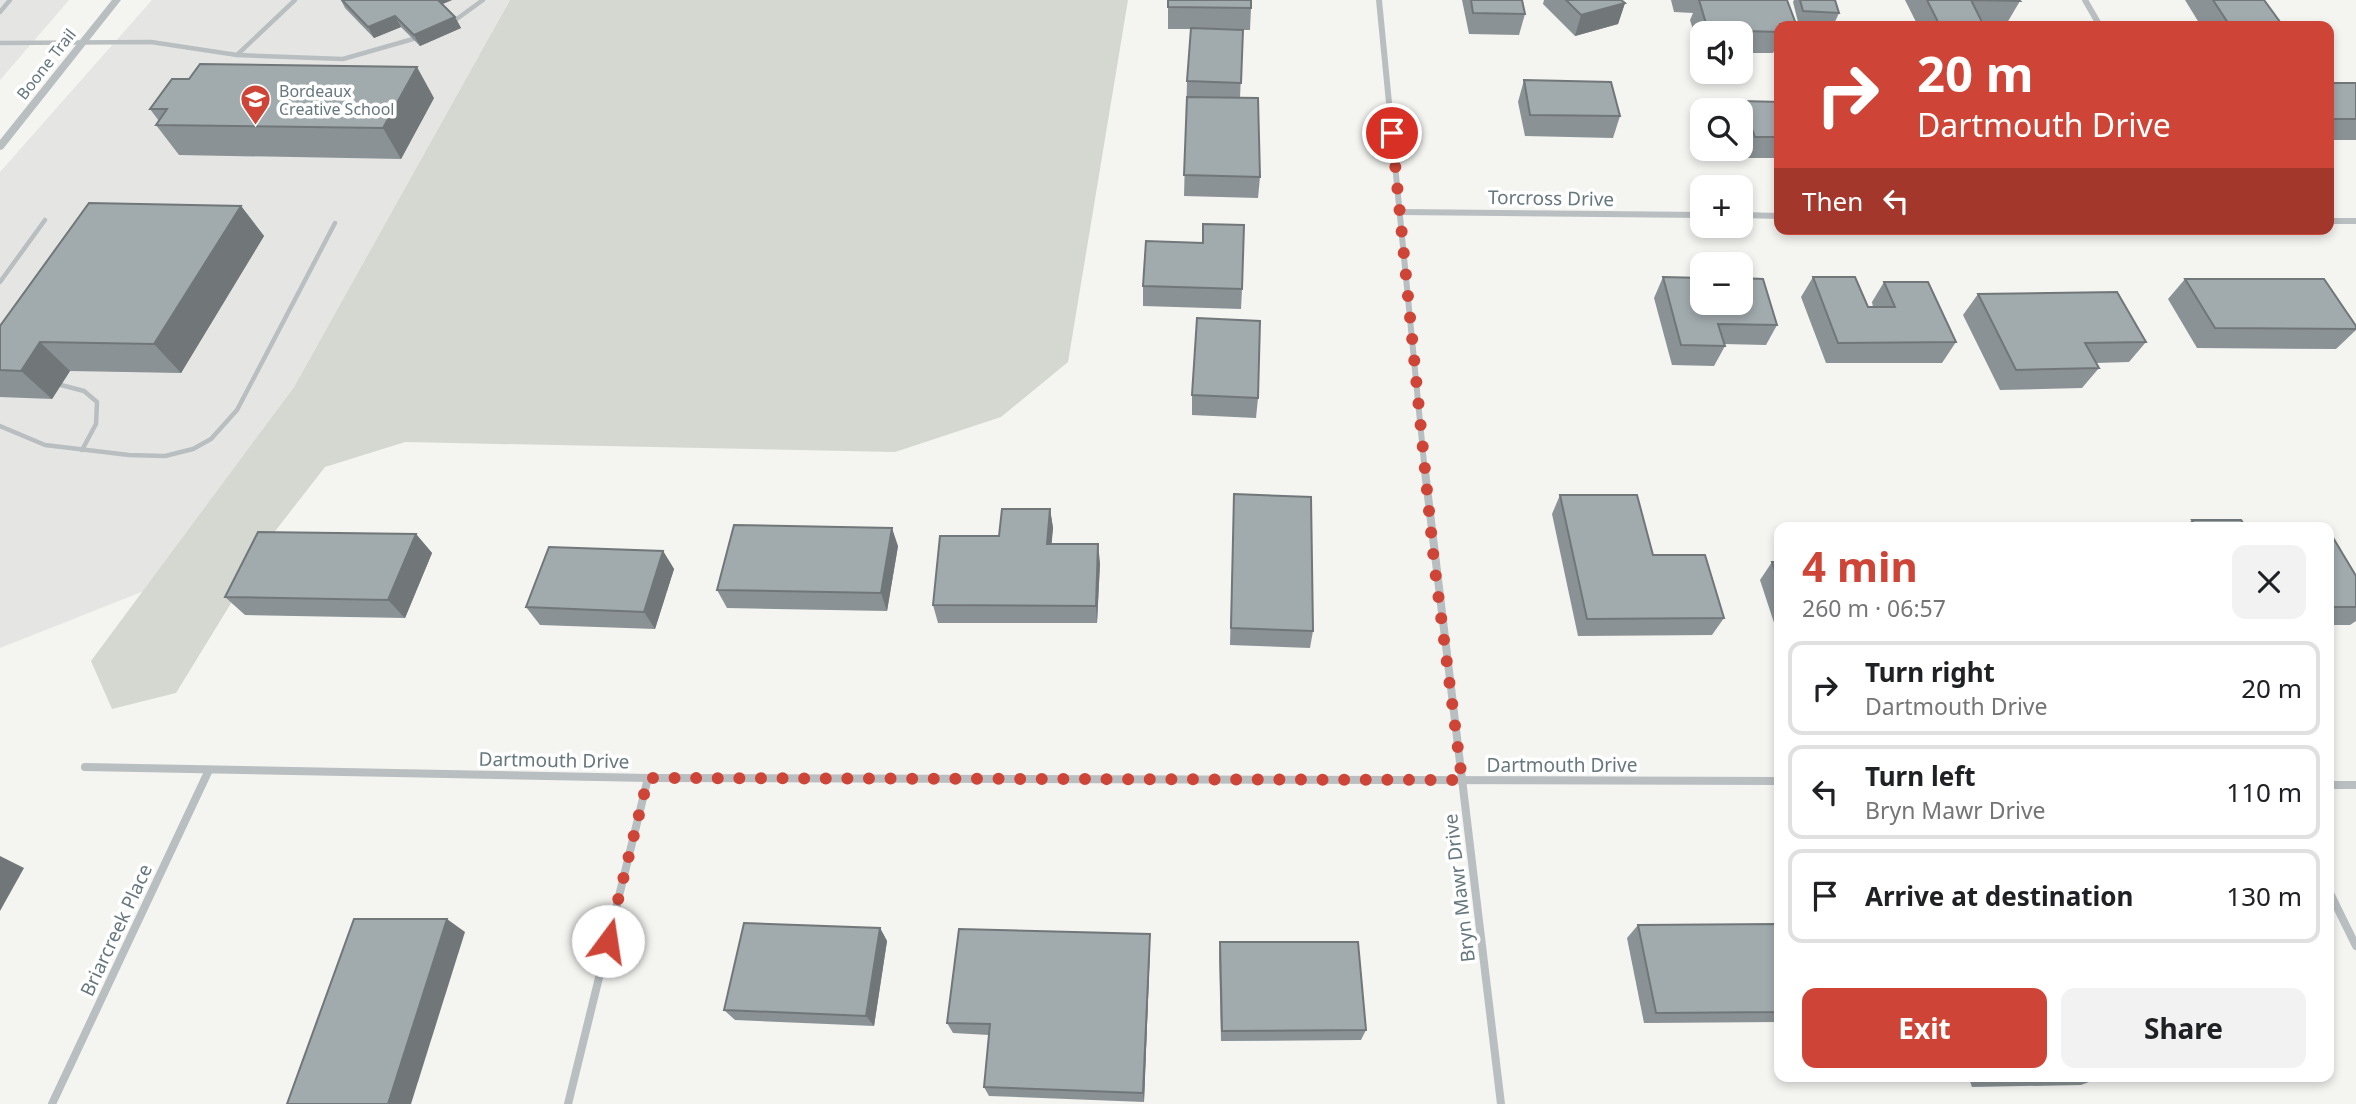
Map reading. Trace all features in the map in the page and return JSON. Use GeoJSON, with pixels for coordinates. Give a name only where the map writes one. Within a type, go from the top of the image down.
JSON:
{"type":"FeatureCollection","features":[{"type":"Feature","properties":{"kind":"street","name":"Boone Trail"},"geometry":{"type":"LineString","coordinates":[[0,147],[117,0]]}},
{"type":"Feature","properties":{"kind":"street","name":"Bryn Mawr Drive"},"geometry":{"type":"LineString","coordinates":[[1379,0],[1434,562],[1501,1104]]}},
{"type":"Feature","properties":{"kind":"street"},"geometry":{"type":"LineString","coordinates":[[2085,0],[2097,21]]}},
{"type":"Feature","properties":{"kind":"street","name":"Torcross Drive"},"geometry":{"type":"LineString","coordinates":[[1400,212],[1690,215]]}},
{"type":"Feature","properties":{"kind":"street"},"geometry":{"type":"LineString","coordinates":[[1753,215],[1774,216]]}},
{"type":"Feature","properties":{"kind":"street"},"geometry":{"type":"LineString","coordinates":[[2334,221],[2356,221]]}},
{"type":"Feature","properties":{"kind":"street","name":"Dartmouth Drive"},"geometry":{"type":"LineString","coordinates":[[85,767],[648,778],[1774,781]]}},
{"type":"Feature","properties":{"kind":"street","name":"Briarcreek Place"},"geometry":{"type":"LineString","coordinates":[[52,1104],[209,770]]}},
{"type":"Feature","properties":{"kind":"street"},"geometry":{"type":"LineString","coordinates":[[568,1104],[648,778]]}},
{"type":"Feature","properties":{"kind":"street"},"geometry":{"type":"LineString","coordinates":[[2334,785],[2356,785]]}},
{"type":"Feature","properties":{"kind":"street"},"geometry":{"type":"LineString","coordinates":[[2334,901],[2356,946]]}},
{"type":"Feature","properties":{"kind":"lane"},"geometry":{"type":"LineString","coordinates":[[0,12],[10,0]]}},
{"type":"Feature","properties":{"kind":"lane"},"geometry":{"type":"LineString","coordinates":[[237,55],[295,0]]}},
{"type":"Feature","properties":{"kind":"lane"},"geometry":{"type":"LineString","coordinates":[[454,21],[476,8],[483,0]]}},
{"type":"Feature","properties":{"kind":"lane"},"geometry":{"type":"LineString","coordinates":[[0,43],[151,42],[237,55],[343,59],[414,39]]}},
{"type":"Feature","properties":{"kind":"lane"},"geometry":{"type":"LineString","coordinates":[[0,282],[45,220]]}},
{"type":"Feature","properties":{"kind":"lane"},"geometry":{"type":"LineString","coordinates":[[0,426],[45,445],[165,456],[192,449],[211,439],[237,411],[335,223]]}},
{"type":"Feature","properties":{"kind":"lane"},"geometry":{"type":"LineString","coordinates":[[61,385],[84,391],[97,402],[96,424],[82,450]]}},
{"type":"Feature","properties":{"kind":"shaded area"},"geometry":{"type":"Polygon","coordinates":[[[0,0],[69,0],[0,80],[0,0]]]}},
{"type":"Feature","properties":{"kind":"shaded area"},"geometry":{"type":"Polygon","coordinates":[[[152,0],[510,0],[294,387],[144,591],[0,648],[0,172],[152,0]]]}},
{"type":"Feature","properties":{"kind":"shaded area"},"geometry":{"type":"Polygon","coordinates":[[[510,0],[1128,0],[1068,362],[1001,417],[895,452],[405,442],[325,467],[276,530],[176,693],[112,709],[91,661],[294,387],[510,0]]]}},
{"type":"Feature","properties":{"kind":"building"},"geometry":{"type":"Polygon","coordinates":[[[342,0],[438,0],[455,17],[414,35],[395,16],[368,27],[342,0]]]}},
{"type":"Feature","properties":{"kind":"building"},"geometry":{"type":"Polygon","coordinates":[[[1168,0],[1251,0],[1251,8],[1168,7],[1168,0]]]}},
{"type":"Feature","properties":{"kind":"building"},"geometry":{"type":"Polygon","coordinates":[[[1471,0],[1522,0],[1525,14],[1473,13],[1471,0]]]}},
{"type":"Feature","properties":{"kind":"building"},"geometry":{"type":"Polygon","coordinates":[[[1566,0],[1621,0],[1625,3],[1581,15],[1566,0]]]}},
{"type":"Feature","properties":{"kind":"building"},"geometry":{"type":"Polygon","coordinates":[[[1699,0],[1787,0],[1795,21],[1774,21],[1774,32],[1753,31],[1753,21],[1705,21],[1699,0]]]}},
{"type":"Feature","properties":{"kind":"building"},"geometry":{"type":"Polygon","coordinates":[[[1800,0],[1835,0],[1839,13],[1803,11],[1800,0]]]}},
{"type":"Feature","properties":{"kind":"building"},"geometry":{"type":"Polygon","coordinates":[[[1927,0],[1971,0],[1982,21],[1938,21],[1927,0]]]}},
{"type":"Feature","properties":{"kind":"building"},"geometry":{"type":"Polygon","coordinates":[[[2213,0],[2264,0],[2279,21],[2227,21],[2213,0]]]}},
{"type":"Feature","properties":{"kind":"building"},"geometry":{"type":"Polygon","coordinates":[[[1191,28],[1243,30],[1241,83],[1187,81],[1191,28]]]}},
{"type":"Feature","properties":{"kind":"building"},"geometry":{"type":"Polygon","coordinates":[[[200,64],[417,67],[383,128],[156,125],[167,109],[150,109],[172,79],[189,79],[200,64]]]}},
{"type":"Feature","properties":{"kind":"building"},"geometry":{"type":"Polygon","coordinates":[[[1524,80],[1611,82],[1620,116],[1530,115],[1524,80]]]}},
{"type":"Feature","properties":{"kind":"building"},"geometry":{"type":"Polygon","coordinates":[[[2334,83],[2356,83],[2356,119],[2334,119],[2334,83]]]}},
{"type":"Feature","properties":{"kind":"building"},"geometry":{"type":"Polygon","coordinates":[[[1187,97],[1258,98],[1260,177],[1184,175],[1187,97]]]}},
{"type":"Feature","properties":{"kind":"building"},"geometry":{"type":"Polygon","coordinates":[[[1753,101],[1774,102],[1774,137],[1755,137],[1753,101]]]}},
{"type":"Feature","properties":{"kind":"building"},"geometry":{"type":"Polygon","coordinates":[[[89,203],[241,206],[154,344],[40,342],[21,371],[0,370],[0,326],[89,203]]]}},
{"type":"Feature","properties":{"kind":"building"},"geometry":{"type":"Polygon","coordinates":[[[1203,224],[1244,225],[1242,289],[1143,286],[1146,241],[1203,243],[1203,224]]]}},
{"type":"Feature","properties":{"kind":"building"},"geometry":{"type":"Polygon","coordinates":[[[1663,277],[1690,278],[1690,315],[1753,315],[1753,279],[1763,279],[1777,325],[1718,324],[1725,346],[1681,345],[1663,277]]]}},
{"type":"Feature","properties":{"kind":"building"},"geometry":{"type":"Polygon","coordinates":[[[1813,277],[1855,277],[1868,307],[1895,307],[1884,282],[1928,282],[1956,342],[1838,343],[1813,277]]]}},
{"type":"Feature","properties":{"kind":"building"},"geometry":{"type":"Polygon","coordinates":[[[2185,279],[2324,279],[2356,329],[2215,328],[2185,279]]]}},
{"type":"Feature","properties":{"kind":"building"},"geometry":{"type":"Polygon","coordinates":[[[2117,292],[2146,342],[2085,343],[2099,368],[2016,370],[1978,294],[2117,292]]]}},
{"type":"Feature","properties":{"kind":"building"},"geometry":{"type":"Polygon","coordinates":[[[1197,318],[1260,321],[1258,398],[1192,395],[1197,318]]]}},
{"type":"Feature","properties":{"kind":"building"},"geometry":{"type":"Polygon","coordinates":[[[1234,494],[1311,497],[1313,631],[1231,628],[1234,494]]]}},
{"type":"Feature","properties":{"kind":"building"},"geometry":{"type":"Polygon","coordinates":[[[1560,495],[1637,495],[1653,555],[1705,555],[1724,618],[1587,619],[1560,495]]]}},
{"type":"Feature","properties":{"kind":"building"},"geometry":{"type":"Polygon","coordinates":[[[1002,509],[1050,509],[1047,544],[1098,544],[1096,606],[933,605],[940,536],[999,536],[1002,509]]]}},
{"type":"Feature","properties":{"kind":"building"},"geometry":{"type":"Polygon","coordinates":[[[2192,520],[2242,522],[2193,522],[2192,520]]]}},
{"type":"Feature","properties":{"kind":"building"},"geometry":{"type":"Polygon","coordinates":[[[734,525],[892,528],[881,593],[717,590],[734,525]]]}},
{"type":"Feature","properties":{"kind":"building"},"geometry":{"type":"Polygon","coordinates":[[[258,532],[416,534],[388,600],[225,597],[258,532]]]}},
{"type":"Feature","properties":{"kind":"building"},"geometry":{"type":"Polygon","coordinates":[[[2334,539],[2356,576],[2356,607],[2334,607],[2334,539]]]}},
{"type":"Feature","properties":{"kind":"building"},"geometry":{"type":"Polygon","coordinates":[[[549,547],[663,551],[644,612],[526,607],[549,547]]]}},
{"type":"Feature","properties":{"kind":"building"},"geometry":{"type":"Polygon","coordinates":[[[354,919],[447,919],[388,1104],[287,1104],[354,919]]]}},
{"type":"Feature","properties":{"kind":"building"},"geometry":{"type":"Polygon","coordinates":[[[744,923],[880,928],[866,1016],[724,1010],[744,923]]]}},
{"type":"Feature","properties":{"kind":"building"},"geometry":{"type":"Polygon","coordinates":[[[1774,924],[1774,1012],[1656,1013],[1638,925],[1774,924]]]}},
{"type":"Feature","properties":{"kind":"building"},"geometry":{"type":"Polygon","coordinates":[[[959,929],[1150,934],[1143,1093],[984,1087],[990,1024],[947,1023],[959,929]]]}},
{"type":"Feature","properties":{"kind":"building"},"geometry":{"type":"Polygon","coordinates":[[[1220,942],[1358,942],[1366,1030],[1222,1031],[1220,942]]]}},
{"type":"Feature","properties":{"kind":"place","name":"Bordeaux Creative School"},"geometry":{"type":"Point","coordinates":[256,127]}},
{"type":"Feature","properties":{"kind":"route"},"geometry":{"type":"LineString","coordinates":[[608,941],[648,778],[1462,780],[1434,562],[1392,133]]}}]}
